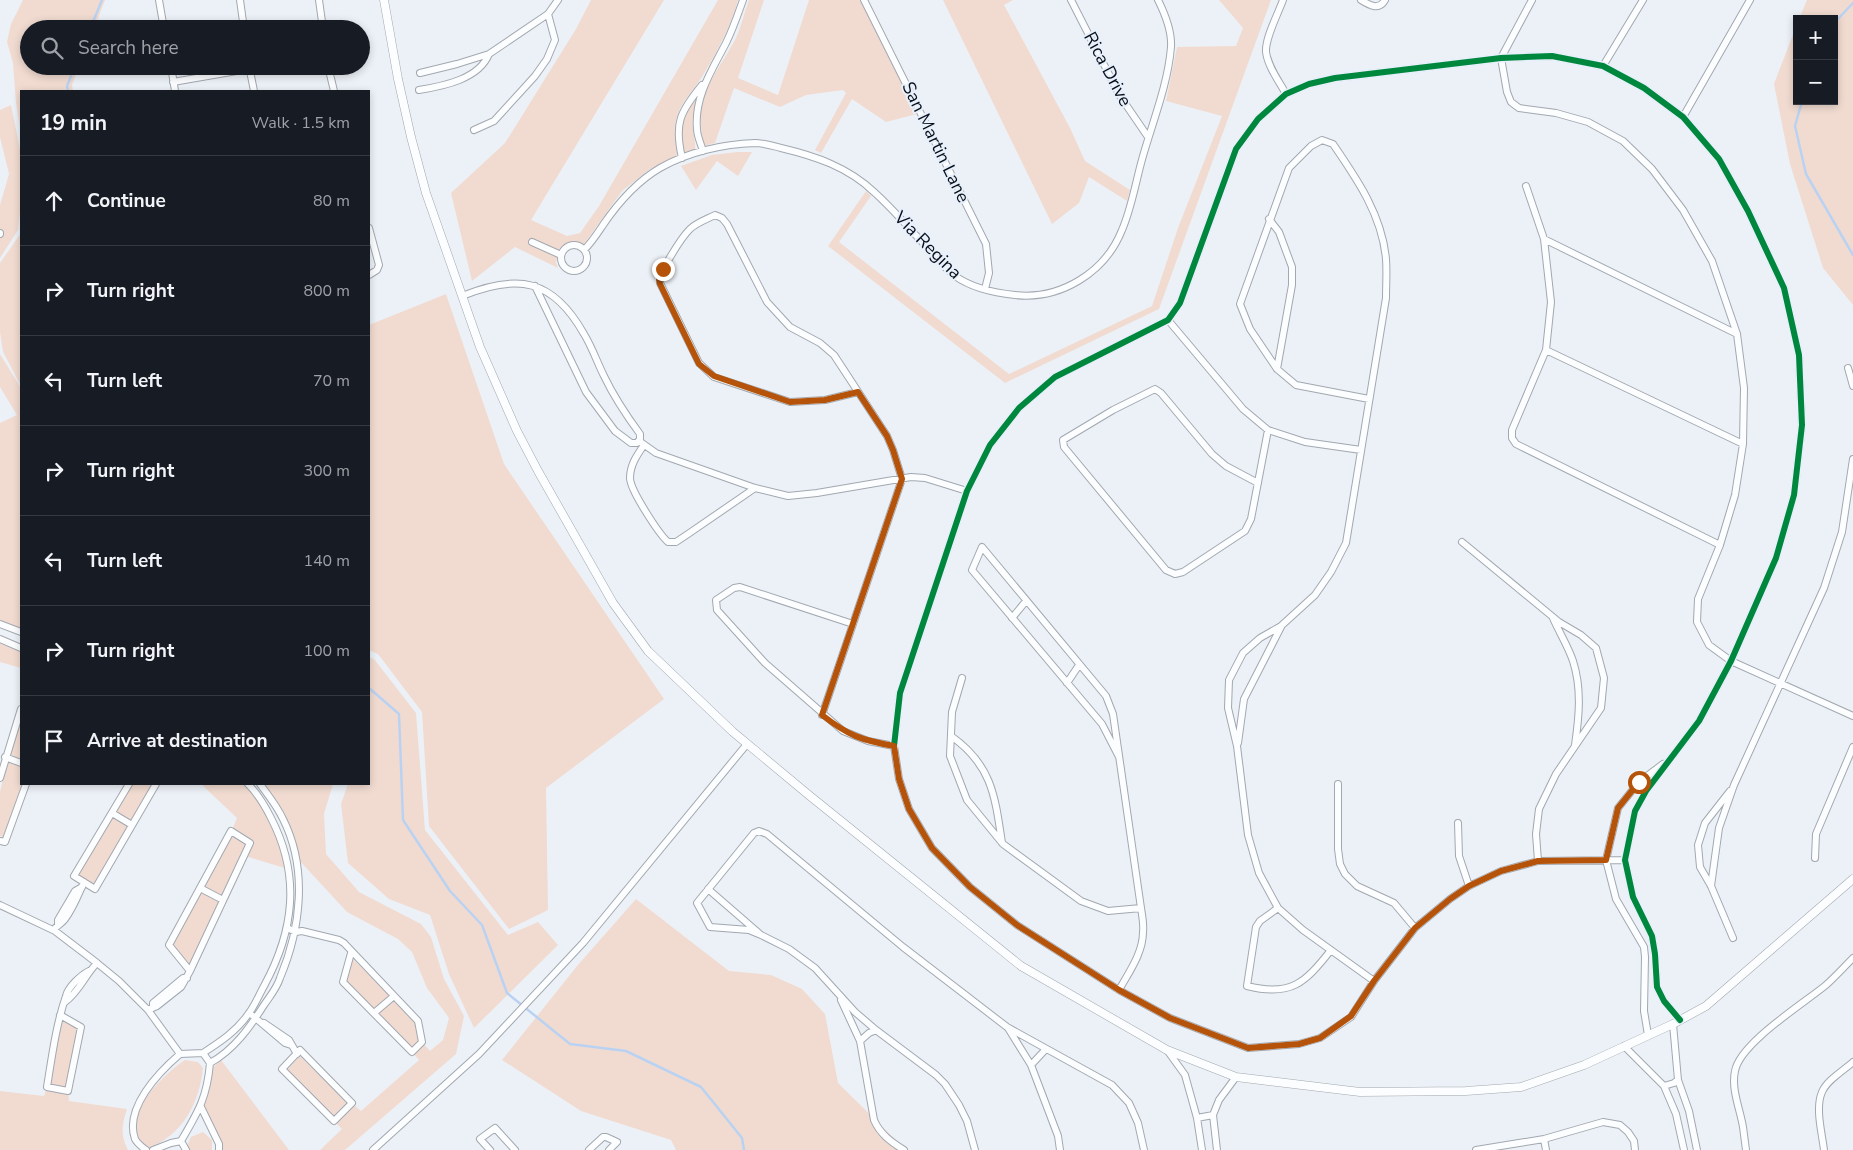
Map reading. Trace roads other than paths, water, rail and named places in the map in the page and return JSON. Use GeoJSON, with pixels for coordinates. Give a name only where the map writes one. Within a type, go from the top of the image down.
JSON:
{"type":"FeatureCollection","features":[{"type":"Feature","properties":{"kind":"street"},"geometry":{"type":"LineString","coordinates":[[159,0],[162,20]]}},
{"type":"Feature","properties":{"kind":"street"},"geometry":{"type":"LineString","coordinates":[[240,0],[243,20]]}},
{"type":"Feature","properties":{"kind":"street"},"geometry":{"type":"LineString","coordinates":[[319,0],[322,20]]}},
{"type":"Feature","properties":{"kind":"street"},"geometry":{"type":"LineString","coordinates":[[384,0],[411,137],[426,193],[480,347],[517,431],[613,603],[648,650],[747,744],[1021,966],[1167,1050],[1236,1077],[1360,1092],[1466,1091],[1512,1088],[1521,1087],[1584,1065],[1677,1022],[1706,1006],[1853,879]]}},
{"type":"Feature","properties":{"kind":"street"},"geometry":{"type":"LineString","coordinates":[[420,73],[489,54],[548,14],[558,0]]}},
{"type":"Feature","properties":{"kind":"street"},"geometry":{"type":"LineString","coordinates":[[703,151],[697,130],[697,111],[705,82],[727,41],[743,0]]}},
{"type":"Feature","properties":{"kind":"street","name":"San Martin Lane"},"geometry":{"type":"LineString","coordinates":[[864,0],[986,244],[989,273],[985,289]]}},
{"type":"Feature","properties":{"kind":"street","name":"Rica Drive"},"geometry":{"type":"LineString","coordinates":[[1071,0],[1120,96],[1148,137]]}},
{"type":"Feature","properties":{"kind":"street","name":"Via Regina"},"geometry":{"type":"LineString","coordinates":[[584,250],[594,240],[614,209],[632,190],[660,168],[703,151],[757,143],[803,153],[828,162],[853,175],[891,208],[943,266],[969,284],[1010,295],[1036,296],[1059,291],[1091,273],[1110,251],[1122,230],[1164,82],[1171,46],[1166,16],[1158,0]]}},
{"type":"Feature","properties":{"kind":"street"},"geometry":{"type":"LineString","coordinates":[[1283,0],[1266,50],[1269,62],[1286,94]]}},
{"type":"Feature","properties":{"kind":"street"},"geometry":{"type":"LineString","coordinates":[[1361,0],[1370,6],[1377,7],[1384,3],[1385,0]]}},
{"type":"Feature","properties":{"kind":"street"},"geometry":{"type":"LineString","coordinates":[[1532,0],[1501,58],[1507,92],[1511,102],[1519,108],[1556,112],[1588,122],[1623,140],[1652,169],[1683,210],[1712,261],[1737,334],[1744,388],[1743,444],[1735,496],[1720,545],[1698,598],[1697,622],[1709,645],[1731,662],[1853,716]]}},
{"type":"Feature","properties":{"kind":"street"},"geometry":{"type":"LineString","coordinates":[[1603,66],[1643,0]]}},
{"type":"Feature","properties":{"kind":"street"},"geometry":{"type":"LineString","coordinates":[[1683,117],[1750,0]]}},
{"type":"Feature","properties":{"kind":"street"},"geometry":{"type":"LineString","coordinates":[[474,130],[494,121],[535,76],[547,59],[554,40],[548,14]]}},
{"type":"Feature","properties":{"kind":"street"},"geometry":{"type":"LineString","coordinates":[[419,90],[440,86],[473,72],[483,66],[489,54]]}},
{"type":"Feature","properties":{"kind":"street"},"geometry":{"type":"LineString","coordinates":[[1626,860],[1538,861],[1501,871],[1469,886],[1415,928],[1374,981],[1351,1016],[1320,1038],[1299,1044],[1248,1048],[1170,1018],[1119,990],[1017,925],[970,887],[932,848],[909,809],[899,779],[894,746],[900,693],[968,490],[990,445],[1019,408],[1055,378],[1168,320],[1180,303],[1236,149],[1258,119],[1286,94],[1310,84],[1335,78],[1501,58],[1552,56],[1603,66],[1644,88],[1683,117],[1719,159],[1748,211],[1784,288],[1799,355],[1802,425],[1794,495],[1776,558],[1731,662],[1699,721],[1646,791],[1635,811],[1626,860],[1633,897],[1652,936],[1656,954],[1657,987],[1677,1022],[1678,1080],[1689,1111],[1697,1150]]}},
{"type":"Feature","properties":{"kind":"street"},"geometry":{"type":"LineString","coordinates":[[172,75],[175,90]]}},
{"type":"Feature","properties":{"kind":"street"},"geometry":{"type":"LineString","coordinates":[[173,82],[212,75]]}},
{"type":"Feature","properties":{"kind":"street"},"geometry":{"type":"LineString","coordinates":[[251,75],[254,90]]}},
{"type":"Feature","properties":{"kind":"street"},"geometry":{"type":"LineString","coordinates":[[330,75],[334,90]]}},
{"type":"Feature","properties":{"kind":"street"},"geometry":{"type":"LineString","coordinates":[[682,158],[677,135],[679,122],[689,100],[705,82]]}},
{"type":"Feature","properties":{"kind":"street"},"geometry":{"type":"LineString","coordinates":[[1369,399],[1296,385],[1277,369],[1250,329],[1240,304],[1289,168],[1312,146],[1322,140],[1333,144],[1368,198],[1378,225],[1386,258],[1386,298],[1346,543],[1331,572],[1315,595],[1281,626],[1260,638],[1243,653],[1230,680],[1228,708],[1237,746],[1248,835],[1259,873],[1278,908],[1303,930],[1374,981]]}},
{"type":"Feature","properties":{"kind":"street"},"geometry":{"type":"LineString","coordinates":[[1526,186],[1544,239],[1551,302],[1546,350],[1512,430],[1512,438],[1516,444],[1720,545]]}},
{"type":"Feature","properties":{"kind":"street"},"geometry":{"type":"LineString","coordinates":[[822,715],[902,479],[887,436],[834,355],[820,343],[790,327],[767,302],[727,224],[722,218],[715,215],[691,228],[659,278],[660,284],[699,364],[704,370],[714,376],[790,402],[825,400],[858,392]]}},
{"type":"Feature","properties":{"kind":"street"},"geometry":{"type":"LineString","coordinates":[[1269,220],[1279,232],[1292,268],[1292,285],[1277,369]]}},
{"type":"Feature","properties":{"kind":"street"},"geometry":{"type":"LineString","coordinates":[[370,232],[379,265],[377,270],[370,274]]}},
{"type":"Feature","properties":{"kind":"street"},"geometry":{"type":"LineString","coordinates":[[1544,239],[1737,334]]}},
{"type":"Feature","properties":{"kind":"street"},"geometry":{"type":"LineString","coordinates":[[532,242],[561,255]]}},
{"type":"Feature","properties":{"kind":"street"},"geometry":{"type":"LineString","coordinates":[[574,245],[584,250],[587,259],[584,267],[576,271],[568,270],[562,264],[561,255],[566,248],[574,245]]}},
{"type":"Feature","properties":{"kind":"street"},"geometry":{"type":"LineString","coordinates":[[462,296],[504,283],[535,286],[550,292],[568,308],[585,335],[621,408],[640,434],[642,443],[631,471],[630,480],[633,490],[668,542],[676,542],[755,488]]}},
{"type":"Feature","properties":{"kind":"street"},"geometry":{"type":"LineString","coordinates":[[535,286],[586,392],[615,431],[631,443],[642,443],[656,454],[755,488],[788,496],[902,479],[925,478],[968,490]]}},
{"type":"Feature","properties":{"kind":"street"},"geometry":{"type":"LineString","coordinates":[[1168,320],[1243,409],[1268,430],[1305,442],[1361,450]]}},
{"type":"Feature","properties":{"kind":"street"},"geometry":{"type":"LineString","coordinates":[[1546,350],[1743,444]]}},
{"type":"Feature","properties":{"kind":"street"},"geometry":{"type":"LineString","coordinates":[[1848,368],[1853,386]]}},
{"type":"Feature","properties":{"kind":"street"},"geometry":{"type":"LineString","coordinates":[[1258,483],[1226,466],[1212,454],[1161,393],[1155,389],[1112,410],[1063,440],[1064,446],[1166,570],[1175,574],[1183,572],[1245,531],[1251,519],[1258,483],[1268,430]]}},
{"type":"Feature","properties":{"kind":"street"},"geometry":{"type":"LineString","coordinates":[[1711,886],[1719,828],[1734,785],[1824,588],[1842,532],[1853,459]]}},
{"type":"Feature","properties":{"kind":"street"},"geometry":{"type":"LineString","coordinates":[[1462,542],[1552,616],[1582,635],[1596,648],[1604,678],[1601,708],[1556,774],[1539,809],[1536,834],[1538,861]]}},
{"type":"Feature","properties":{"kind":"street"},"geometry":{"type":"LineString","coordinates":[[1118,757],[1102,724],[972,570],[982,546],[1106,696],[1113,714],[1144,931],[1135,962],[1119,990]]}},
{"type":"Feature","properties":{"kind":"street"},"geometry":{"type":"LineString","coordinates":[[853,624],[740,587],[734,588],[716,600],[717,610],[765,663],[822,715],[843,731],[868,741],[894,746]]}},
{"type":"Feature","properties":{"kind":"street"},"geometry":{"type":"LineString","coordinates":[[1012,618],[1026,601]]}},
{"type":"Feature","properties":{"kind":"street"},"geometry":{"type":"LineString","coordinates":[[1552,616],[1573,660],[1579,690],[1579,717],[1574,749]]}},
{"type":"Feature","properties":{"kind":"street"},"geometry":{"type":"LineString","coordinates":[[0,624],[20,632]]}},
{"type":"Feature","properties":{"kind":"street"},"geometry":{"type":"LineString","coordinates":[[1237,746],[1244,699],[1281,626]]}},
{"type":"Feature","properties":{"kind":"street"},"geometry":{"type":"LineString","coordinates":[[0,640],[20,648]]}},
{"type":"Feature","properties":{"kind":"street"},"geometry":{"type":"LineString","coordinates":[[1067,683],[1079,665]]}},
{"type":"Feature","properties":{"kind":"street"},"geometry":{"type":"LineString","coordinates":[[962,678],[952,712],[950,756],[967,800],[1003,844],[1081,901],[1108,912],[1141,908]]}},
{"type":"Feature","properties":{"kind":"street"},"geometry":{"type":"LineString","coordinates":[[0,778],[20,712]]}},
{"type":"Feature","properties":{"kind":"street"},"geometry":{"type":"LineString","coordinates":[[951,736],[963,744],[987,775],[995,797],[1003,844]]}},
{"type":"Feature","properties":{"kind":"street"},"geometry":{"type":"LineString","coordinates":[[373,1150],[479,1054],[583,943],[747,744]]}},
{"type":"Feature","properties":{"kind":"street"},"geometry":{"type":"LineString","coordinates":[[1815,858],[1816,834],[1853,747]]}},
{"type":"Feature","properties":{"kind":"street"},"geometry":{"type":"LineString","coordinates":[[5,757],[20,763]]}},
{"type":"Feature","properties":{"kind":"street"},"geometry":{"type":"LineString","coordinates":[[1648,1035],[1644,1011],[1644,948],[1616,899],[1606,860],[1618,808],[1639,782],[1671,758]]}},
{"type":"Feature","properties":{"kind":"street"},"geometry":{"type":"LineString","coordinates":[[1338,784],[1338,849],[1340,864],[1345,874],[1357,886],[1394,903],[1415,928]]}},
{"type":"Feature","properties":{"kind":"street"},"geometry":{"type":"LineString","coordinates":[[0,841],[5,842],[26,785]]}},
{"type":"Feature","properties":{"kind":"street"},"geometry":{"type":"LineString","coordinates":[[128,785],[74,876],[83,885],[95,889],[155,785]]}},
{"type":"Feature","properties":{"kind":"street"},"geometry":{"type":"LineString","coordinates":[[146,1150],[136,1140],[133,1124],[136,1109],[150,1085],[180,1054],[203,1053],[230,1035],[250,1013],[276,963],[287,928],[291,887],[286,855],[279,833],[267,810],[249,785]]}},
{"type":"Feature","properties":{"kind":"street"},"geometry":{"type":"LineString","coordinates":[[210,1063],[220,1058],[258,1020],[280,980],[298,932],[300,881],[297,858],[283,818],[261,785]]}},
{"type":"Feature","properties":{"kind":"street"},"geometry":{"type":"LineString","coordinates":[[1732,938],[1711,886],[1700,867],[1698,845],[1705,823],[1734,785]]}},
{"type":"Feature","properties":{"kind":"street"},"geometry":{"type":"LineString","coordinates":[[112,813],[132,825]]}},
{"type":"Feature","properties":{"kind":"street"},"geometry":{"type":"LineString","coordinates":[[1458,823],[1459,856],[1469,886]]}},
{"type":"Feature","properties":{"kind":"street"},"geometry":{"type":"LineString","coordinates":[[150,1008],[157,999],[183,978],[187,978],[250,843],[231,831],[169,945],[190,971]]}},
{"type":"Feature","properties":{"kind":"street"},"geometry":{"type":"LineString","coordinates":[[975,1150],[967,1121],[960,1105],[945,1084],[855,1012],[815,968],[789,949],[749,930],[710,927],[697,903],[754,833],[759,831],[767,834],[903,947],[1007,1027],[1112,1085],[1129,1103],[1138,1123],[1144,1150]]}},
{"type":"Feature","properties":{"kind":"street"},"geometry":{"type":"LineString","coordinates":[[55,927],[75,891],[83,885]]}},
{"type":"Feature","properties":{"kind":"street"},"geometry":{"type":"LineString","coordinates":[[200,888],[223,900]]}},
{"type":"Feature","properties":{"kind":"street"},"geometry":{"type":"LineString","coordinates":[[708,889],[761,935]]}},
{"type":"Feature","properties":{"kind":"street"},"geometry":{"type":"LineString","coordinates":[[0,905],[55,927],[150,1008],[180,1054]]}},
{"type":"Feature","properties":{"kind":"street"},"geometry":{"type":"LineString","coordinates":[[1278,908],[1260,921],[1256,928],[1247,986],[1262,990],[1278,991],[1300,983],[1313,972],[1331,950]]}},
{"type":"Feature","properties":{"kind":"street"},"geometry":{"type":"LineString","coordinates":[[287,928],[301,935],[340,944],[344,943],[351,953],[418,1021],[422,1042],[412,1052],[343,982],[351,953]]}},
{"type":"Feature","properties":{"kind":"street"},"geometry":{"type":"LineString","coordinates":[[1746,1150],[1734,1084],[1734,1071],[1739,1058],[1752,1042],[1828,984],[1853,958]]}},
{"type":"Feature","properties":{"kind":"street"},"geometry":{"type":"LineString","coordinates":[[60,1016],[81,1028],[68,1091],[47,1087],[60,1016],[65,1002],[97,962]]}},
{"type":"Feature","properties":{"kind":"street"},"geometry":{"type":"LineString","coordinates":[[836,992],[860,1041],[877,1128],[887,1139],[904,1150]]}},
{"type":"Feature","properties":{"kind":"street"},"geometry":{"type":"LineString","coordinates":[[374,1013],[394,996]]}},
{"type":"Feature","properties":{"kind":"street"},"geometry":{"type":"LineString","coordinates":[[250,1013],[285,1043],[291,1045],[297,1054]]}},
{"type":"Feature","properties":{"kind":"street"},"geometry":{"type":"LineString","coordinates":[[1007,1027],[1030,1065],[1058,1136],[1060,1150]]}},
{"type":"Feature","properties":{"kind":"street"},"geometry":{"type":"LineString","coordinates":[[860,1041],[876,1030]]}},
{"type":"Feature","properties":{"kind":"street"},"geometry":{"type":"LineString","coordinates":[[1624,1046],[1664,1086],[1676,1114],[1684,1150]]}},
{"type":"Feature","properties":{"kind":"street"},"geometry":{"type":"LineString","coordinates":[[1030,1065],[1046,1048]]}},
{"type":"Feature","properties":{"kind":"street"},"geometry":{"type":"LineString","coordinates":[[300,1050],[352,1103],[334,1121],[282,1069],[297,1054],[300,1050]]}},
{"type":"Feature","properties":{"kind":"street"},"geometry":{"type":"LineString","coordinates":[[1167,1050],[1185,1075],[1197,1118],[1202,1150]]}},
{"type":"Feature","properties":{"kind":"street"},"geometry":{"type":"LineString","coordinates":[[153,1150],[181,1141],[201,1107],[209,1082],[210,1063],[203,1053]]}},
{"type":"Feature","properties":{"kind":"street"},"geometry":{"type":"LineString","coordinates":[[1824,1150],[1819,1103],[1822,1091],[1853,1062]]}},
{"type":"Feature","properties":{"kind":"street"},"geometry":{"type":"LineString","coordinates":[[1217,1150],[1213,1115],[1219,1100],[1236,1077]]}},
{"type":"Feature","properties":{"kind":"street"},"geometry":{"type":"LineString","coordinates":[[1664,1086],[1674,1084],[1678,1080]]}},
{"type":"Feature","properties":{"kind":"street"},"geometry":{"type":"LineString","coordinates":[[201,1107],[219,1144],[219,1150]]}},
{"type":"Feature","properties":{"kind":"street"},"geometry":{"type":"LineString","coordinates":[[1197,1118],[1213,1115]]}},
{"type":"Feature","properties":{"kind":"street"},"geometry":{"type":"LineString","coordinates":[[1476,1150],[1544,1138],[1603,1122],[1620,1125],[1634,1141],[1636,1150]]}},
{"type":"Feature","properties":{"kind":"street"},"geometry":{"type":"LineString","coordinates":[[490,1150],[480,1139],[495,1128],[515,1150]]}},
{"type":"Feature","properties":{"kind":"street"},"geometry":{"type":"LineString","coordinates":[[589,1150],[603,1137],[617,1142],[609,1150]]}},
{"type":"Feature","properties":{"kind":"street"},"geometry":{"type":"LineString","coordinates":[[1544,1138],[1546,1150]]}},
{"type":"Feature","properties":{"kind":"street"},"geometry":{"type":"LineString","coordinates":[[181,1141],[186,1150]]}},
{"type":"Feature","properties":{"kind":"street"},"geometry":{"type":"LineString","coordinates":[[381,1143],[386,1150]]}},
{"type":"Feature","properties":{"kind":"waterway"},"geometry":{"type":"LineString","coordinates":[[94,20],[102,0]]}},
{"type":"Feature","properties":{"kind":"waterway"},"geometry":{"type":"LineString","coordinates":[[1838,19],[1853,3]]}},
{"type":"Feature","properties":{"kind":"waterway"},"geometry":{"type":"LineString","coordinates":[[68,90],[67,86],[71,75]]}},
{"type":"Feature","properties":{"kind":"waterway"},"geometry":{"type":"LineString","coordinates":[[1801,105],[1795,126],[1806,174],[1853,255]]}},
{"type":"Feature","properties":{"kind":"waterway"},"geometry":{"type":"LineString","coordinates":[[370,689],[399,714],[403,820],[450,891],[482,925],[507,993],[570,1044],[626,1051],[701,1087],[742,1138],[744,1150]]}}]}
